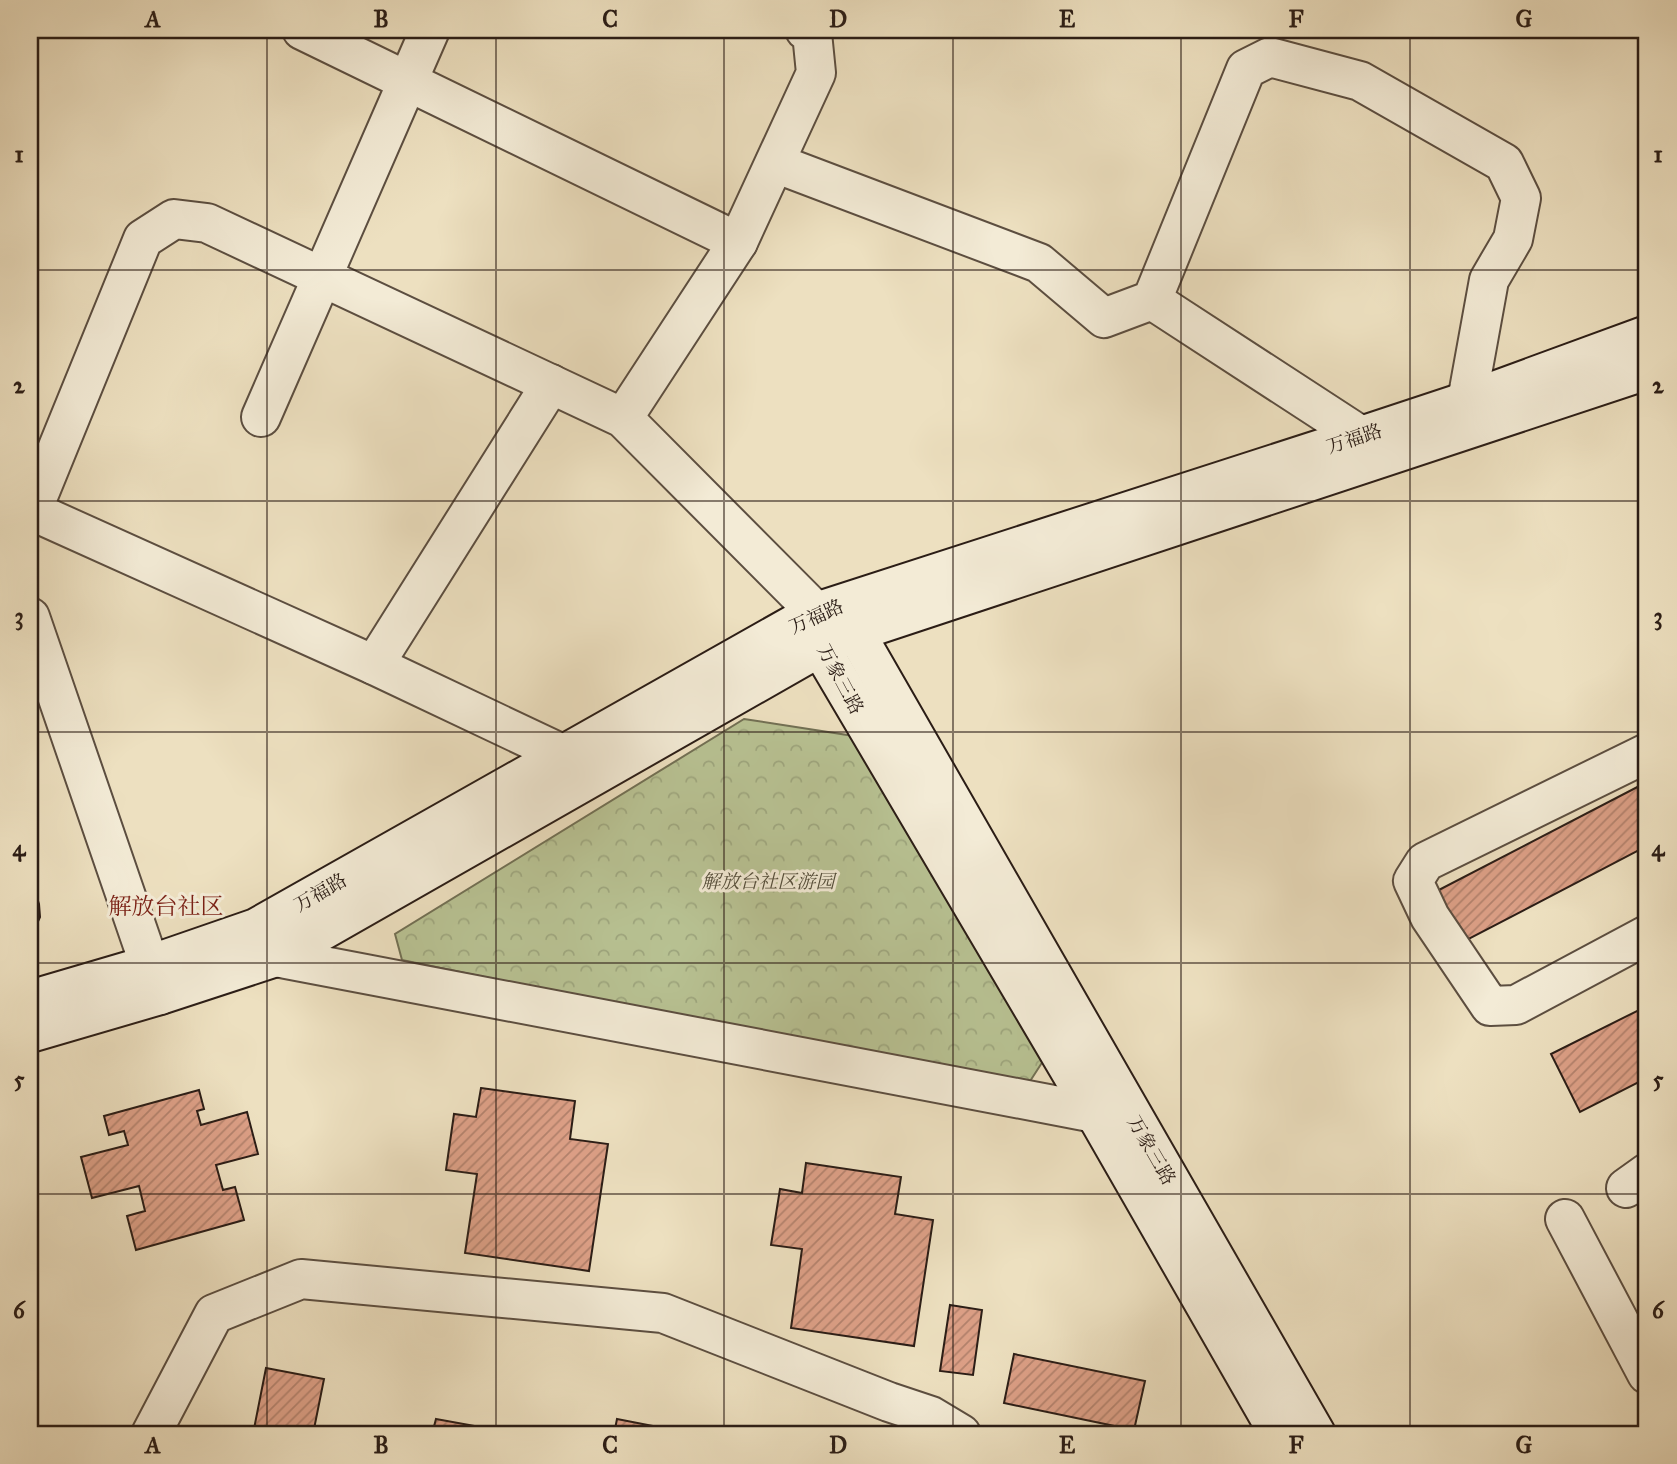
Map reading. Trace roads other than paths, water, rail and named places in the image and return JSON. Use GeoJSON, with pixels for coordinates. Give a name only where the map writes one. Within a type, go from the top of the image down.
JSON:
{"type":"FeatureCollection","features":[{"type":"Feature","properties":{"kind":"street"},"geometry":{"type":"LineString","coordinates":[[302,30],[738,242]]}},
{"type":"Feature","properties":{"kind":"street"},"geometry":{"type":"LineString","coordinates":[[261,417],[430,30]]}},
{"type":"Feature","properties":{"kind":"street"},"geometry":{"type":"LineString","coordinates":[[623,418],[738,242],[816,73],[812,33],[805,30]]}},
{"type":"Feature","properties":{"kind":"street"},"geometry":{"type":"LineString","coordinates":[[775,163],[1039,263],[1104,318],[1152,300],[1246,69],[1270,57],[1360,81],[1504,163],[1521,198],[1513,239],[1489,280],[1467,401]]}},
{"type":"Feature","properties":{"kind":"street"},"geometry":{"type":"LineString","coordinates":[[562,754],[374,665],[31,510],[143,239],[174,219],[208,223],[623,418],[818,629]]}},
{"type":"Feature","properties":{"kind":"street"},"geometry":{"type":"LineString","coordinates":[[1152,300],[1361,436]]}},
{"type":"Feature","properties":{"kind":"street","name":"万福路"},"geometry":{"type":"LineString","coordinates":[[30,1033],[155,980],[256,928],[562,754],[818,629],[1361,436],[1646,343]]}},
{"type":"Feature","properties":{"kind":"street","name":"万福路"},"geometry":{"type":"LineString","coordinates":[[855,632],[1646,343]]}},
{"type":"Feature","properties":{"kind":"street"},"geometry":{"type":"LineString","coordinates":[[374,665],[551,384]]}},
{"type":"Feature","properties":{"kind":"street"},"geometry":{"type":"LineString","coordinates":[[30,617],[155,980]]}},
{"type":"Feature","properties":{"kind":"street","name":"万福路"},"geometry":{"type":"LineString","coordinates":[[30,1000],[276,957],[818,629]]}},
{"type":"Feature","properties":{"kind":"street","name":"万象三路"},"geometry":{"type":"LineString","coordinates":[[818,629],[855,632],[1316,1434]]}},
{"type":"Feature","properties":{"kind":"street","name":"万象三路"},"geometry":{"type":"LineString","coordinates":[[818,629],[1279,1434]]}},
{"type":"Feature","properties":{"kind":"street"},"geometry":{"type":"LineString","coordinates":[[1647,753],[1425,862],[1413,881],[1430,917],[1490,1006],[1516,1005],[1647,935]]}},
{"type":"Feature","properties":{"kind":"street"},"geometry":{"type":"LineString","coordinates":[[276,957],[1095,1114]]}},
{"type":"Feature","properties":{"kind":"street"},"geometry":{"type":"LineString","coordinates":[[1565,1219],[1645,1364]]}},
{"type":"Feature","properties":{"kind":"street"},"geometry":{"type":"LineString","coordinates":[[151,1434],[214,1314],[301,1279],[663,1313],[931,1416],[961,1434]]}},
{"type":"Feature","properties":{"kind":"district","name":"解放台社区"},"geometry":{"type":"Point","coordinates":[166,906]}},
{"type":"Feature","properties":{"kind":"park label","name":"解放台社区游园"},"geometry":{"type":"Point","coordinates":[768,881]}}]}
